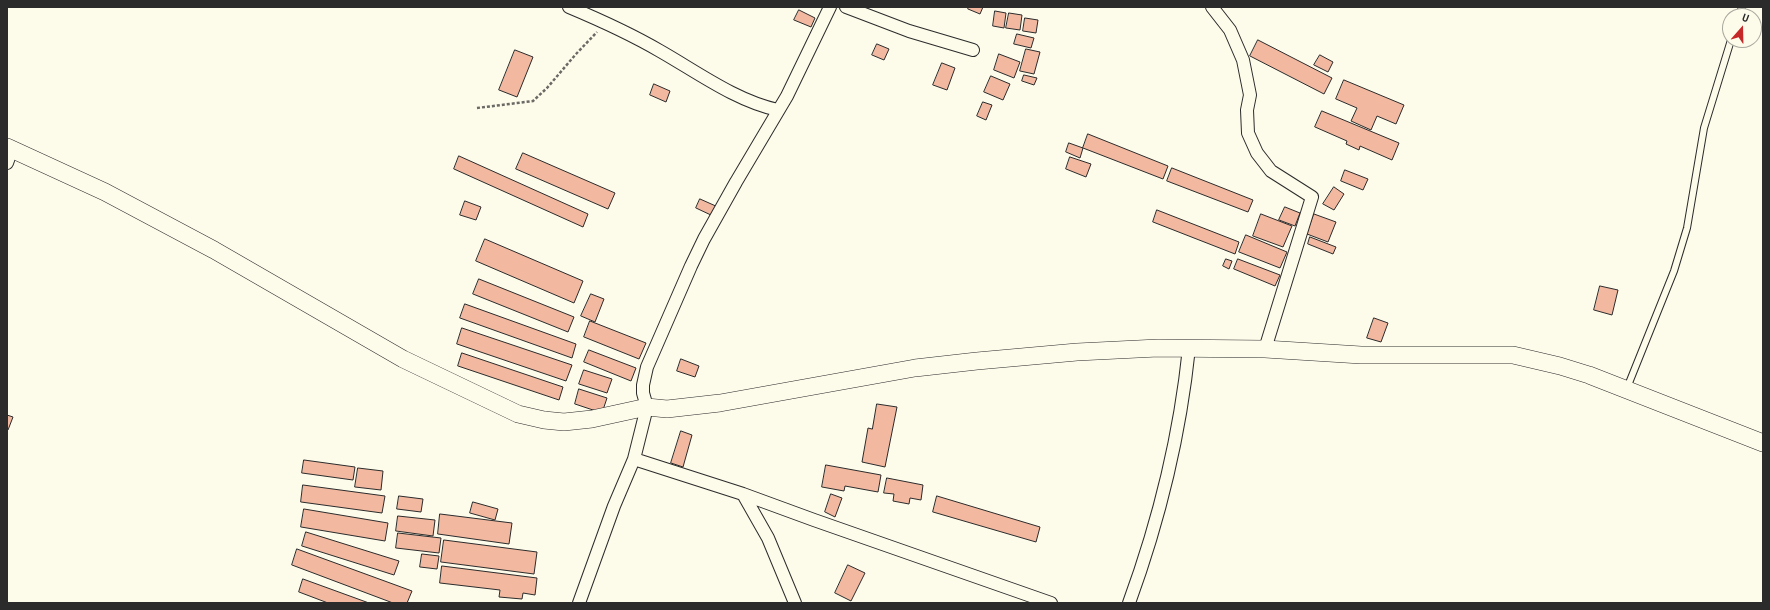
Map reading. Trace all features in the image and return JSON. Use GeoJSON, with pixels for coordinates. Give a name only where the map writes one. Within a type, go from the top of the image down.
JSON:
{"type":"FeatureCollection","features":[{"type":"Feature","properties":{"kind":"street"},"geometry":{"type":"LineString","coordinates":[[569,7],[608,24],[727,90],[766,108],[778,110]]}},
{"type":"Feature","properties":{"kind":"street"},"geometry":{"type":"LineString","coordinates":[[580,603],[614,506],[634,459],[647,407],[643,393],[643,385],[647,367],[691,266],[724,203],[787,96],[830,7]]}},
{"type":"Feature","properties":{"kind":"street"},"geometry":{"type":"LineString","coordinates":[[846,7],[909,31],[973,50]]}},
{"type":"Feature","properties":{"kind":"street"},"geometry":{"type":"LineString","coordinates":[[1212,7],[1230,30],[1243,60],[1250,95],[1247,110],[1248,133],[1257,153],[1270,171],[1312,197],[1265,349]]}},
{"type":"Feature","properties":{"kind":"street"},"geometry":{"type":"LineString","coordinates":[[1224,7],[1224,23]]}},
{"type":"Feature","properties":{"kind":"street"},"geometry":{"type":"LineString","coordinates":[[9,153],[105,192],[214,250],[402,359],[518,414],[544,420],[564,422],[592,419],[647,407],[666,409],[720,402],[900,371],[977,361],[1077,352],[1189,348],[1265,349],[1368,355],[1513,355],[1560,366],[1763,443]]}},
{"type":"Feature","properties":{"kind":"street"},"geometry":{"type":"LineString","coordinates":[[1129,603],[1146,556],[1167,476],[1181,413],[1189,348]]}},
{"type":"Feature","properties":{"kind":"street"},"geometry":{"type":"LineString","coordinates":[[634,459],[743,494],[1051,603]]}},
{"type":"Feature","properties":{"kind":"street"},"geometry":{"type":"LineString","coordinates":[[743,494],[768,538],[795,603]]}},
{"type":"Feature","properties":{"kind":"lane"},"geometry":{"type":"LineString","coordinates":[[1626,390],[1674,271],[1687,228],[1704,128],[1729,48]]}},
{"type":"Feature","properties":{"kind":"path"},"geometry":{"type":"LineString","coordinates":[[477,108],[533,101],[547,88],[602,26],[608,24]]}},
{"type":"Feature","properties":{"kind":"building"},"geometry":{"type":"Polygon","coordinates":[[[969,7],[983,7],[980,14],[968,9],[969,7]]]}},
{"type":"Feature","properties":{"kind":"building"},"geometry":{"type":"Polygon","coordinates":[[[799,10],[815,18],[811,27],[794,20],[799,10]]]}},
{"type":"Feature","properties":{"kind":"building"},"geometry":{"type":"Polygon","coordinates":[[[995,11],[1006,13],[1004,28],[993,26],[995,11]]]}},
{"type":"Feature","properties":{"kind":"building"},"geometry":{"type":"Polygon","coordinates":[[[1009,13],[1022,15],[1020,30],[1006,28],[1009,13]]]}},
{"type":"Feature","properties":{"kind":"building"},"geometry":{"type":"Polygon","coordinates":[[[1025,18],[1038,20],[1036,33],[1023,31],[1025,18]]]}},
{"type":"Feature","properties":{"kind":"building"},"geometry":{"type":"Polygon","coordinates":[[[1017,34],[1034,38],[1031,48],[1014,44],[1017,34]]]}},
{"type":"Feature","properties":{"kind":"building"},"geometry":{"type":"Polygon","coordinates":[[[1258,40],[1332,78],[1324,94],[1250,56],[1258,40]]]}},
{"type":"Feature","properties":{"kind":"building"},"geometry":{"type":"Polygon","coordinates":[[[877,44],[889,49],[884,60],[872,55],[877,44]]]}},
{"type":"Feature","properties":{"kind":"building"},"geometry":{"type":"Polygon","coordinates":[[[1026,49],[1040,52],[1034,74],[1020,71],[1026,49]]]}},
{"type":"Feature","properties":{"kind":"building"},"geometry":{"type":"Polygon","coordinates":[[[515,50],[533,57],[517,97],[499,90],[515,50]]]}},
{"type":"Feature","properties":{"kind":"building"},"geometry":{"type":"Polygon","coordinates":[[[999,54],[1020,62],[1014,78],[994,70],[999,54]]]}},
{"type":"Feature","properties":{"kind":"building"},"geometry":{"type":"Polygon","coordinates":[[[1320,55],[1333,62],[1328,72],[1314,65],[1320,55]]]}},
{"type":"Feature","properties":{"kind":"building"},"geometry":{"type":"Polygon","coordinates":[[[942,63],[955,68],[947,90],[933,85],[942,63]]]}},
{"type":"Feature","properties":{"kind":"building"},"geometry":{"type":"Polygon","coordinates":[[[1024,75],[1037,78],[1034,85],[1022,81],[1024,75]]]}},
{"type":"Feature","properties":{"kind":"building"},"geometry":{"type":"Polygon","coordinates":[[[991,76],[1010,84],[1003,100],[984,92],[991,76]]]}},
{"type":"Feature","properties":{"kind":"building"},"geometry":{"type":"Polygon","coordinates":[[[1344,80],[1404,105],[1396,124],[1377,116],[1371,130],[1351,121],[1357,108],[1336,99],[1344,80]]]}},
{"type":"Feature","properties":{"kind":"building"},"geometry":{"type":"Polygon","coordinates":[[[654,84],[670,91],[666,102],[650,95],[654,84]]]}},
{"type":"Feature","properties":{"kind":"building"},"geometry":{"type":"Polygon","coordinates":[[[983,102],[992,105],[986,120],[977,116],[983,102]]]}},
{"type":"Feature","properties":{"kind":"building"},"geometry":{"type":"Polygon","coordinates":[[[1322,111],[1399,143],[1392,160],[1360,146],[1359,150],[1346,144],[1347,141],[1315,127],[1322,111]]]}},
{"type":"Feature","properties":{"kind":"building"},"geometry":{"type":"Polygon","coordinates":[[[1088,134],[1168,166],[1163,179],[1083,148],[1088,134]]]}},
{"type":"Feature","properties":{"kind":"building"},"geometry":{"type":"Polygon","coordinates":[[[1069,143],[1083,148],[1080,158],[1066,152],[1069,143]]]}},
{"type":"Feature","properties":{"kind":"building"},"geometry":{"type":"Polygon","coordinates":[[[523,153],[615,193],[608,209],[516,169],[523,153]]]}},
{"type":"Feature","properties":{"kind":"building"},"geometry":{"type":"Polygon","coordinates":[[[459,156],[588,214],[583,227],[454,169],[459,156]]]}},
{"type":"Feature","properties":{"kind":"building"},"geometry":{"type":"Polygon","coordinates":[[[1070,157],[1091,164],[1086,177],[1066,169],[1070,157]]]}},
{"type":"Feature","properties":{"kind":"building"},"geometry":{"type":"Polygon","coordinates":[[[1172,168],[1253,200],[1248,212],[1167,181],[1172,168]]]}},
{"type":"Feature","properties":{"kind":"building"},"geometry":{"type":"Polygon","coordinates":[[[1345,170],[1368,179],[1363,190],[1341,181],[1345,170]]]}},
{"type":"Feature","properties":{"kind":"building"},"geometry":{"type":"Polygon","coordinates":[[[1334,187],[1344,194],[1334,210],[1323,204],[1334,187]]]}},
{"type":"Feature","properties":{"kind":"building"},"geometry":{"type":"Polygon","coordinates":[[[700,199],[718,207],[713,216],[696,208],[700,199]]]}},
{"type":"Feature","properties":{"kind":"building"},"geometry":{"type":"Polygon","coordinates":[[[465,201],[481,207],[476,220],[460,215],[465,201]]]}},
{"type":"Feature","properties":{"kind":"building"},"geometry":{"type":"Polygon","coordinates":[[[1285,207],[1300,213],[1295,226],[1279,220],[1285,207]]]}},
{"type":"Feature","properties":{"kind":"building"},"geometry":{"type":"Polygon","coordinates":[[[1157,210],[1239,242],[1235,254],[1153,222],[1157,210]]]}},
{"type":"Feature","properties":{"kind":"building"},"geometry":{"type":"Polygon","coordinates":[[[1261,214],[1292,226],[1283,247],[1253,236],[1261,214]]]}},
{"type":"Feature","properties":{"kind":"building"},"geometry":{"type":"Polygon","coordinates":[[[1314,214],[1336,222],[1328,242],[1307,234],[1314,214]]]}},
{"type":"Feature","properties":{"kind":"building"},"geometry":{"type":"Polygon","coordinates":[[[1246,235],[1287,252],[1280,268],[1239,252],[1246,235]]]}},
{"type":"Feature","properties":{"kind":"building"},"geometry":{"type":"Polygon","coordinates":[[[1310,237],[1336,247],[1333,254],[1308,244],[1310,237]]]}},
{"type":"Feature","properties":{"kind":"building"},"geometry":{"type":"Polygon","coordinates":[[[485,239],[583,281],[574,303],[476,261],[485,239]]]}},
{"type":"Feature","properties":{"kind":"building"},"geometry":{"type":"Polygon","coordinates":[[[1226,259],[1232,261],[1229,269],[1223,266],[1226,259]]]}},
{"type":"Feature","properties":{"kind":"building"},"geometry":{"type":"Polygon","coordinates":[[[1238,259],[1280,275],[1275,286],[1234,269],[1238,259]]]}},
{"type":"Feature","properties":{"kind":"building"},"geometry":{"type":"Polygon","coordinates":[[[479,279],[574,317],[568,332],[473,294],[479,279]]]}},
{"type":"Feature","properties":{"kind":"building"},"geometry":{"type":"Polygon","coordinates":[[[1600,286],[1618,290],[1612,315],[1594,310],[1600,286]]]}},
{"type":"Feature","properties":{"kind":"building"},"geometry":{"type":"Polygon","coordinates":[[[591,294],[604,299],[595,322],[581,316],[591,294]]]}},
{"type":"Feature","properties":{"kind":"building"},"geometry":{"type":"Polygon","coordinates":[[[465,304],[576,344],[572,358],[460,318],[465,304]]]}},
{"type":"Feature","properties":{"kind":"building"},"geometry":{"type":"Polygon","coordinates":[[[1374,318],[1388,323],[1381,342],[1367,338],[1374,318]]]}},
{"type":"Feature","properties":{"kind":"building"},"geometry":{"type":"Polygon","coordinates":[[[590,321],[646,343],[639,359],[584,337],[590,321]]]}},
{"type":"Feature","properties":{"kind":"building"},"geometry":{"type":"Polygon","coordinates":[[[462,328],[572,365],[566,381],[457,344],[462,328]]]}},
{"type":"Feature","properties":{"kind":"building"},"geometry":{"type":"Polygon","coordinates":[[[589,350],[636,368],[631,381],[584,362],[589,350]]]}},
{"type":"Feature","properties":{"kind":"building"},"geometry":{"type":"Polygon","coordinates":[[[462,353],[563,387],[559,400],[458,366],[462,353]]]}},
{"type":"Feature","properties":{"kind":"building"},"geometry":{"type":"Polygon","coordinates":[[[681,359],[699,366],[695,377],[677,371],[681,359]]]}},
{"type":"Feature","properties":{"kind":"building"},"geometry":{"type":"Polygon","coordinates":[[[584,370],[612,379],[607,393],[579,384],[584,370]]]}},
{"type":"Feature","properties":{"kind":"building"},"geometry":{"type":"Polygon","coordinates":[[[579,389],[607,398],[602,413],[575,404],[579,389]]]}},
{"type":"Feature","properties":{"kind":"building"},"geometry":{"type":"Polygon","coordinates":[[[877,404],[897,407],[885,467],[862,462],[868,428],[872,429],[877,404]]]}},
{"type":"Feature","properties":{"kind":"building"},"geometry":{"type":"Polygon","coordinates":[[[7,415],[13,417],[8,430],[7,430],[7,415]]]}},
{"type":"Feature","properties":{"kind":"building"},"geometry":{"type":"Polygon","coordinates":[[[681,431],[692,435],[683,467],[671,463],[681,431]]]}},
{"type":"Feature","properties":{"kind":"building"},"geometry":{"type":"Polygon","coordinates":[[[304,460],[355,467],[353,480],[302,473],[304,460]]]}},
{"type":"Feature","properties":{"kind":"building"},"geometry":{"type":"Polygon","coordinates":[[[826,465],[881,475],[878,492],[845,486],[844,491],[822,487],[826,465]]]}},
{"type":"Feature","properties":{"kind":"building"},"geometry":{"type":"Polygon","coordinates":[[[358,468],[383,471],[381,490],[355,487],[358,468]]]}},
{"type":"Feature","properties":{"kind":"building"},"geometry":{"type":"Polygon","coordinates":[[[887,478],[923,485],[921,500],[910,498],[909,504],[893,501],[894,494],[884,493],[887,478]]]}},
{"type":"Feature","properties":{"kind":"building"},"geometry":{"type":"Polygon","coordinates":[[[303,485],[385,496],[382,513],[301,502],[303,485]]]}},
{"type":"Feature","properties":{"kind":"building"},"geometry":{"type":"Polygon","coordinates":[[[831,494],[842,498],[835,517],[825,512],[831,494]]]}},
{"type":"Feature","properties":{"kind":"building"},"geometry":{"type":"Polygon","coordinates":[[[399,496],[423,499],[421,512],[397,509],[399,496]]]}},
{"type":"Feature","properties":{"kind":"building"},"geometry":{"type":"Polygon","coordinates":[[[937,496],[1040,527],[1036,542],[933,512],[937,496]]]}},
{"type":"Feature","properties":{"kind":"building"},"geometry":{"type":"Polygon","coordinates":[[[473,502],[498,509],[495,520],[470,513],[473,502]]]}},
{"type":"Feature","properties":{"kind":"building"},"geometry":{"type":"Polygon","coordinates":[[[304,509],[388,523],[385,541],[301,527],[304,509]]]}},
{"type":"Feature","properties":{"kind":"building"},"geometry":{"type":"Polygon","coordinates":[[[440,514],[512,523],[509,544],[438,534],[440,514]]]}},
{"type":"Feature","properties":{"kind":"building"},"geometry":{"type":"Polygon","coordinates":[[[398,516],[435,520],[433,536],[396,531],[398,516]]]}},
{"type":"Feature","properties":{"kind":"building"},"geometry":{"type":"Polygon","coordinates":[[[306,532],[399,561],[394,575],[302,546],[306,532]]]}},
{"type":"Feature","properties":{"kind":"building"},"geometry":{"type":"Polygon","coordinates":[[[398,533],[441,538],[439,553],[396,548],[398,533]]]}},
{"type":"Feature","properties":{"kind":"building"},"geometry":{"type":"Polygon","coordinates":[[[444,540],[537,552],[534,574],[441,562],[444,540]]]}},
{"type":"Feature","properties":{"kind":"building"},"geometry":{"type":"Polygon","coordinates":[[[297,549],[412,591],[407,603],[393,603],[292,565],[297,549]]]}},
{"type":"Feature","properties":{"kind":"building"},"geometry":{"type":"Polygon","coordinates":[[[422,554],[439,556],[437,569],[420,567],[422,554]]]}},
{"type":"Feature","properties":{"kind":"building"},"geometry":{"type":"Polygon","coordinates":[[[848,565],[865,573],[851,601],[835,593],[848,565]]]}},
{"type":"Feature","properties":{"kind":"building"},"geometry":{"type":"Polygon","coordinates":[[[442,566],[537,578],[535,595],[523,593],[522,599],[499,597],[500,590],[440,583],[442,566]]]}},
{"type":"Feature","properties":{"kind":"building"},"geometry":{"type":"Polygon","coordinates":[[[303,579],[369,603],[328,603],[299,592],[303,579]]]}}]}
